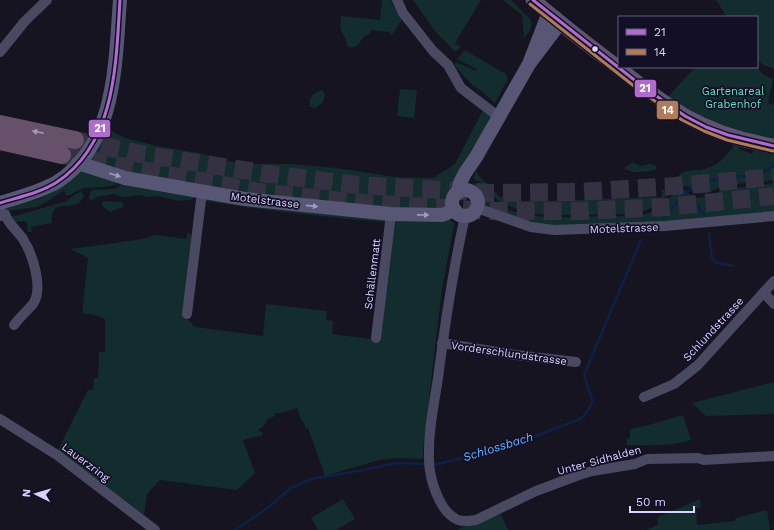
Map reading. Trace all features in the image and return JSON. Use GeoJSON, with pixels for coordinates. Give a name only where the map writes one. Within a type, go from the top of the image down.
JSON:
{"type":"FeatureCollection","features":[{"type":"Feature","properties":{"kind":"highway"},"geometry":{"type":"LineString","coordinates":[[0,124],[75,140]]}},
{"type":"Feature","properties":{"kind":"highway"},"geometry":{"type":"LineString","coordinates":[[0,141],[62,155]]}},
{"type":"Feature","properties":{"kind":"main road"},"geometry":{"type":"LineString","coordinates":[[533,0],[618,67]]}},
{"type":"Feature","properties":{"kind":"main road"},"geometry":{"type":"LineString","coordinates":[[619,68],[664,103],[703,125],[731,136],[774,146]]}},
{"type":"Feature","properties":{"kind":"street"},"geometry":{"type":"LineString","coordinates":[[0,52],[25,21],[47,0]]}},
{"type":"Feature","properties":{"kind":"street"},"geometry":{"type":"LineString","coordinates":[[0,203],[45,188],[67,174],[86,154],[98,133],[112,92],[116,65],[120,0]]}},
{"type":"Feature","properties":{"kind":"street"},"geometry":{"type":"LineString","coordinates":[[397,0],[403,13],[433,51],[448,65],[461,88],[499,117]]}},
{"type":"Feature","properties":{"kind":"street"},"geometry":{"type":"LineString","coordinates":[[464,191],[453,199],[453,206],[460,213],[470,215],[477,208],[477,198],[474,194],[464,191],[460,183],[473,163],[529,64],[546,20],[556,18]]}},
{"type":"Feature","properties":{"kind":"street","name":"Motelstrasse"},"geometry":{"type":"LineString","coordinates":[[78,163],[125,178],[245,199],[391,214],[442,215],[460,213]]}},
{"type":"Feature","properties":{"kind":"street"},"geometry":{"type":"LineString","coordinates":[[187,314],[202,192]]}},
{"type":"Feature","properties":{"kind":"street","name":"Motelstrasse"},"geometry":{"type":"LineString","coordinates":[[477,208],[531,227],[554,230],[666,226],[774,216]]}},
{"type":"Feature","properties":{"kind":"street","name":"Vorderschlundstrasse"},"geometry":{"type":"LineString","coordinates":[[429,464],[431,425],[460,213]]}},
{"type":"Feature","properties":{"kind":"street"},"geometry":{"type":"LineString","coordinates":[[0,216],[5,214],[7,221],[22,238],[29,249],[38,287],[34,303],[14,325]]}},
{"type":"Feature","properties":{"kind":"street","name":"Schällenmatt"},"geometry":{"type":"LineString","coordinates":[[376,338],[391,214]]}},
{"type":"Feature","properties":{"kind":"street","name":"Schlundstrasse"},"geometry":{"type":"LineString","coordinates":[[644,397],[674,384],[698,365],[774,281]]}},
{"type":"Feature","properties":{"kind":"street"},"geometry":{"type":"LineString","coordinates":[[764,293],[774,304]]}},
{"type":"Feature","properties":{"kind":"street","name":"Vorderschlundstrasse"},"geometry":{"type":"LineString","coordinates":[[442,343],[516,355],[576,362]]}},
{"type":"Feature","properties":{"kind":"street","name":"Lauerzring"},"geometry":{"type":"LineString","coordinates":[[0,419],[57,455],[155,530]]}},
{"type":"Feature","properties":{"kind":"street","name":"Unter Sidhalden"},"geometry":{"type":"LineString","coordinates":[[429,464],[437,494],[446,511],[458,520],[469,521],[487,515],[552,484],[592,472],[636,464],[647,459],[698,458],[704,460],[774,456]]}},
{"type":"Feature","properties":{"kind":"green space"},"geometry":{"type":"Polygon","coordinates":[[[382,0],[392,0],[391,2],[402,19],[393,34],[390,35],[390,32],[371,30],[370,33],[364,37],[358,45],[348,47],[341,28],[341,16],[380,20],[382,0]]]}},
{"type":"Feature","properties":{"kind":"green space"},"geometry":{"type":"Polygon","coordinates":[[[413,0],[481,0],[455,43],[461,47],[455,52],[435,31],[413,0]]]}},
{"type":"Feature","properties":{"kind":"green space"},"geometry":{"type":"Polygon","coordinates":[[[503,0],[511,0],[530,19],[530,29],[524,38],[522,15],[503,0]]]}},
{"type":"Feature","properties":{"kind":"green space","name":"Gartenareal Grabenhof"},"geometry":{"type":"Polygon","coordinates":[[[716,0],[774,0],[774,69],[758,61],[758,16],[726,16],[716,0]]]}},
{"type":"Feature","properties":{"kind":"green space"},"geometry":{"type":"Polygon","coordinates":[[[465,50],[504,73],[505,72],[508,79],[495,103],[472,85],[454,65],[456,62],[476,71],[477,69],[457,59],[465,50]]]}},
{"type":"Feature","properties":{"kind":"green space","name":"Gartenareal Grabenhof"},"geometry":{"type":"Polygon","coordinates":[[[694,68],[758,68],[763,74],[773,79],[768,103],[774,105],[774,138],[742,133],[714,123],[667,98],[694,68]]]}},
{"type":"Feature","properties":{"kind":"green space"},"geometry":{"type":"Polygon","coordinates":[[[400,89],[417,90],[414,118],[397,116],[400,89]]]}},
{"type":"Feature","properties":{"kind":"green space"},"geometry":{"type":"Polygon","coordinates":[[[322,90],[325,94],[323,102],[316,108],[310,107],[310,98],[316,92],[322,90]]]}},
{"type":"Feature","properties":{"kind":"green space"},"geometry":{"type":"Polygon","coordinates":[[[483,110],[490,116],[490,119],[440,207],[436,209],[346,204],[257,194],[131,173],[92,160],[107,124],[113,132],[125,138],[157,146],[203,154],[227,161],[251,164],[292,164],[344,169],[395,177],[433,178],[455,164],[483,110]]]}},
{"type":"Feature","properties":{"kind":"green space"},"geometry":{"type":"Polygon","coordinates":[[[733,144],[740,146],[739,149],[752,154],[753,150],[774,153],[774,180],[736,184],[719,188],[708,193],[699,194],[687,186],[680,187],[647,210],[634,214],[536,214],[501,204],[482,183],[473,179],[476,170],[479,176],[501,198],[506,193],[509,194],[510,201],[662,197],[662,190],[681,174],[688,171],[706,169],[715,165],[723,159],[733,147],[733,144]]]}},
{"type":"Feature","properties":{"kind":"green space"},"geometry":{"type":"Polygon","coordinates":[[[633,162],[640,166],[651,164],[656,166],[656,169],[636,172],[628,171],[624,168],[633,162]]]}},
{"type":"Feature","properties":{"kind":"green space"},"geometry":{"type":"Polygon","coordinates":[[[81,170],[119,179],[116,185],[83,188],[67,196],[64,190],[37,207],[0,212],[0,207],[32,201],[51,193],[81,170]]]}},
{"type":"Feature","properties":{"kind":"green space"},"geometry":{"type":"Polygon","coordinates":[[[123,182],[196,197],[190,200],[180,201],[157,196],[149,197],[139,195],[124,197],[113,194],[96,197],[93,200],[89,199],[92,190],[117,188],[123,182]]]}},
{"type":"Feature","properties":{"kind":"green space"},"geometry":{"type":"Polygon","coordinates":[[[473,183],[480,185],[492,200],[501,207],[526,214],[565,217],[640,215],[651,212],[680,190],[684,190],[698,198],[710,196],[723,190],[774,183],[774,211],[667,222],[546,226],[487,207],[482,201],[473,183]]]}},
{"type":"Feature","properties":{"kind":"green space"},"geometry":{"type":"Polygon","coordinates":[[[82,191],[84,197],[79,202],[74,205],[55,209],[52,223],[31,227],[32,232],[28,232],[26,221],[14,222],[11,217],[67,201],[82,191]]]}},
{"type":"Feature","properties":{"kind":"green space"},"geometry":{"type":"Polygon","coordinates":[[[205,198],[385,217],[386,222],[273,211],[205,201],[205,198]]]}},
{"type":"Feature","properties":{"kind":"green space"},"geometry":{"type":"Polygon","coordinates":[[[102,202],[121,202],[123,203],[123,207],[110,212],[102,206],[102,202]]]}},
{"type":"Feature","properties":{"kind":"green space"},"geometry":{"type":"Polygon","coordinates":[[[447,218],[454,223],[454,225],[442,289],[423,459],[396,458],[379,460],[325,476],[308,428],[306,429],[303,421],[301,420],[297,408],[275,413],[275,416],[268,419],[262,428],[259,429],[263,435],[243,440],[255,473],[237,490],[160,480],[147,494],[144,515],[58,450],[88,390],[93,390],[94,378],[98,378],[99,352],[105,352],[105,319],[95,315],[82,313],[88,258],[71,249],[143,239],[155,235],[187,239],[187,232],[192,236],[183,314],[195,327],[263,336],[266,304],[327,311],[326,320],[333,321],[332,334],[377,340],[393,221],[447,218]]]}},
{"type":"Feature","properties":{"kind":"green space"},"geometry":{"type":"Polygon","coordinates":[[[774,382],[774,414],[706,416],[692,403],[774,382]]]}},
{"type":"Feature","properties":{"kind":"green space"},"geometry":{"type":"Polygon","coordinates":[[[683,415],[691,440],[667,445],[627,445],[627,439],[630,438],[630,429],[683,415]]]}},
{"type":"Feature","properties":{"kind":"green space"},"geometry":{"type":"Polygon","coordinates":[[[343,499],[355,519],[336,530],[318,530],[311,518],[343,499]]]}},
{"type":"Feature","properties":{"kind":"green space"},"geometry":{"type":"Polygon","coordinates":[[[700,499],[701,508],[696,508],[697,525],[735,521],[736,518],[767,510],[770,530],[646,530],[659,524],[657,520],[658,517],[700,499]]]}},
{"type":"Feature","properties":{"kind":"green space"},"geometry":{"type":"Polygon","coordinates":[[[501,514],[508,530],[458,530],[462,527],[501,514]]]}},
{"type":"Feature","properties":{"kind":"waterway"},"geometry":{"type":"LineString","coordinates":[[663,218],[684,195],[696,185],[715,179],[758,173],[767,170],[774,165]]}},
{"type":"Feature","properties":{"kind":"waterway"},"geometry":{"type":"LineString","coordinates":[[683,197],[697,205],[704,215]]}},
{"type":"Feature","properties":{"kind":"waterway"},"geometry":{"type":"LineString","coordinates":[[709,234],[712,258],[717,263],[733,266]]}},
{"type":"Feature","properties":{"kind":"waterway","name":"Schlossbach"},"geometry":{"type":"LineString","coordinates":[[432,464],[438,464],[510,446],[580,419],[584,416],[593,402],[584,375],[641,240]]}},
{"type":"Feature","properties":{"kind":"waterway","name":"Schlossbach"},"geometry":{"type":"LineString","coordinates":[[235,530],[270,506],[291,488],[311,479],[396,463],[427,464]]}},
{"type":"Feature","properties":{"kind":"tunnel"},"geometry":{"type":"LineString","coordinates":[[75,140],[141,154],[262,173],[358,185],[492,193],[578,192],[675,186],[774,177]]}},
{"type":"Feature","properties":{"kind":"tunnel"},"geometry":{"type":"LineString","coordinates":[[62,155],[260,192],[352,202],[490,211],[580,211],[667,207],[774,196]]}},
{"type":"Feature","properties":{"kind":"transit line","name":"21"},"geometry":{"type":"LineString","coordinates":[[0,203],[37,192],[57,182],[76,166],[91,146],[102,124],[114,75],[120,0]]}},
{"type":"Feature","properties":{"kind":"transit line","name":"21"},"geometry":{"type":"LineString","coordinates":[[533,0],[618,67]]}},
{"type":"Feature","properties":{"kind":"transit line","name":"14"},"geometry":{"type":"LineString","coordinates":[[530,4],[639,90],[682,120],[727,140],[773,151]]}},
{"type":"Feature","properties":{"kind":"transit line","name":"21"},"geometry":{"type":"LineString","coordinates":[[619,68],[685,116],[706,127],[728,135],[774,146]]}}]}
